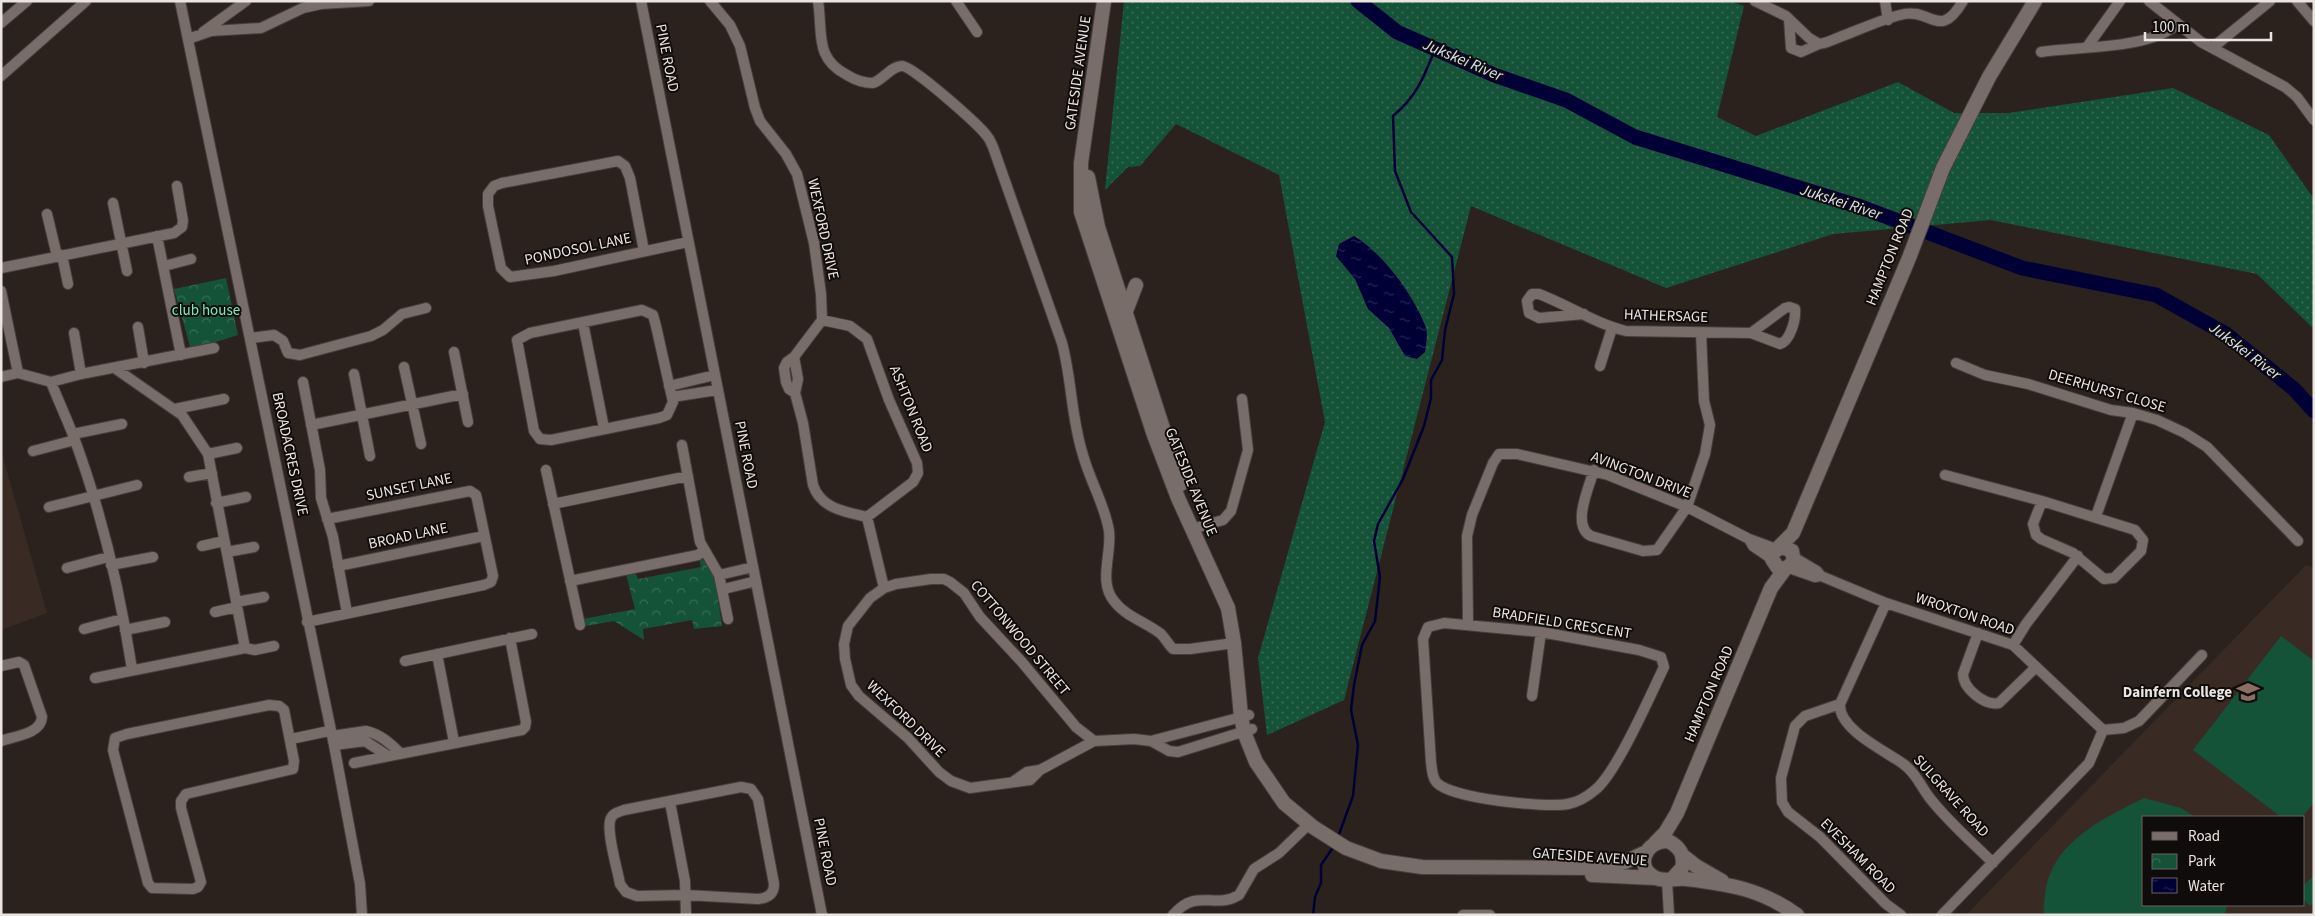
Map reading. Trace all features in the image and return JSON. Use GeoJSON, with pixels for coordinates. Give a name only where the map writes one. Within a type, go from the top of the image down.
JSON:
{"type":"FeatureCollection","features":[{"type":"Feature","properties":{"kind":"street"},"geometry":{"type":"LineString","coordinates":[[3,18],[27,1]]}},
{"type":"Feature","properties":{"kind":"street"},"geometry":{"type":"LineString","coordinates":[[1,76],[86,1]]}},
{"type":"Feature","properties":{"kind":"street","name":"BROADACRES DRIVE"},"geometry":{"type":"LineString","coordinates":[[180,1],[332,737],[360,884],[362,915]]}},
{"type":"Feature","properties":{"kind":"street"},"geometry":{"type":"LineString","coordinates":[[188,39],[202,33],[214,23],[239,9],[246,1]]}},
{"type":"Feature","properties":{"kind":"street"},"geometry":{"type":"LineString","coordinates":[[202,33],[257,29],[303,8],[321,4],[369,1]]}},
{"type":"Feature","properties":{"kind":"street","name":"PINE ROAD"},"geometry":{"type":"LineString","coordinates":[[641,1],[822,915]]}},
{"type":"Feature","properties":{"kind":"street","name":"WEXFORD DRIVE"},"geometry":{"type":"LineString","coordinates":[[710,1],[730,26],[738,41],[760,121],[786,154],[797,174],[814,243],[821,294],[822,320]]}},
{"type":"Feature","properties":{"kind":"street"},"geometry":{"type":"LineString","coordinates":[[818,1],[822,46],[831,66],[851,77],[873,83],[896,67],[907,67],[922,77],[978,127],[988,137],[993,147],[1062,343],[1069,369],[1069,387],[1083,455],[1108,524],[1110,544],[1106,572],[1108,590],[1113,601],[1124,611],[1160,633],[1173,649],[1190,649],[1234,643]]}},
{"type":"Feature","properties":{"kind":"street"},"geometry":{"type":"LineString","coordinates":[[956,1],[977,32]]}},
{"type":"Feature","properties":{"kind":"street","name":"GATESIDE AVENUE"},"geometry":{"type":"LineString","coordinates":[[1104,1],[1081,163],[1081,197],[1085,228],[1154,435],[1228,608],[1248,731],[1267,770],[1297,813],[1309,824],[1346,848],[1381,861],[1401,865],[1524,868],[1605,867],[1625,862],[1650,847]]}},
{"type":"Feature","properties":{"kind":"street"},"geometry":{"type":"LineString","coordinates":[[1755,1],[1780,12],[1809,38],[1819,44]]}},
{"type":"Feature","properties":{"kind":"street"},"geometry":{"type":"LineString","coordinates":[[1885,1],[1888,20]]}},
{"type":"Feature","properties":{"kind":"street"},"geometry":{"type":"LineString","coordinates":[[1789,19],[1791,48],[1801,52],[1819,44],[1908,14],[1946,21],[1954,15],[1963,1]]}},
{"type":"Feature","properties":{"kind":"street","name":"HAMPTON ROAD"},"geometry":{"type":"LineString","coordinates":[[1650,847],[1665,833],[1677,813],[1909,258],[1943,168],[1990,77],[2034,1]]}},
{"type":"Feature","properties":{"kind":"street"},"geometry":{"type":"LineString","coordinates":[[2087,47],[2120,1]]}},
{"type":"Feature","properties":{"kind":"street"},"geometry":{"type":"LineString","coordinates":[[2149,1],[2212,48],[2285,87],[2310,105],[2314,120]]}},
{"type":"Feature","properties":{"kind":"street"},"geometry":{"type":"LineString","coordinates":[[2212,48],[2270,1]]}},
{"type":"Feature","properties":{"kind":"street"},"geometry":{"type":"LineString","coordinates":[[2297,1],[2314,21]]}},
{"type":"Feature","properties":{"kind":"street"},"geometry":{"type":"LineString","coordinates":[[2041,52],[2148,39],[2168,33],[2178,24]]}},
{"type":"Feature","properties":{"kind":"street","name":"GATESIDE AVENUE"},"geometry":{"type":"LineString","coordinates":[[1084,150],[1094,214],[1194,528],[1232,603],[1239,622],[1245,657],[1245,715]]}},
{"type":"Feature","properties":{"kind":"street","name":"PONDOSOL LANE"},"geometry":{"type":"LineString","coordinates":[[644,251],[627,170],[624,164],[618,161],[502,183],[494,186],[488,194],[488,206],[501,268],[510,277],[546,272],[688,242]]}},
{"type":"Feature","properties":{"kind":"street"},"geometry":{"type":"LineString","coordinates":[[1,268],[174,233],[182,227],[183,221],[177,186]]}},
{"type":"Feature","properties":{"kind":"street"},"geometry":{"type":"LineString","coordinates":[[113,202],[127,271]]}},
{"type":"Feature","properties":{"kind":"street"},"geometry":{"type":"LineString","coordinates":[[47,214],[68,284]]}},
{"type":"Feature","properties":{"kind":"street"},"geometry":{"type":"LineString","coordinates":[[157,236],[181,355]]}},
{"type":"Feature","properties":{"kind":"street"},"geometry":{"type":"LineString","coordinates":[[164,266],[191,259]]}},
{"type":"Feature","properties":{"kind":"street"},"geometry":{"type":"LineString","coordinates":[[1126,311],[1136,285]]}},
{"type":"Feature","properties":{"kind":"street"},"geometry":{"type":"LineString","coordinates":[[1,291],[18,373]]}},
{"type":"Feature","properties":{"kind":"street","name":"HATHERSAGE"},"geometry":{"type":"LineString","coordinates":[[1584,314],[1539,318],[1529,313],[1528,301],[1532,294],[1539,294],[1584,314],[1612,328],[1636,331],[1751,333]]}},
{"type":"Feature","properties":{"kind":"street"},"geometry":{"type":"LineString","coordinates":[[251,338],[274,335],[283,341],[288,353],[300,355],[371,336],[383,330],[402,314],[426,308]]}},
{"type":"Feature","properties":{"kind":"street"},"geometry":{"type":"LineString","coordinates":[[642,310],[650,313],[656,326],[672,397],[672,408],[663,416],[551,440],[542,440],[538,438],[534,431],[517,340],[521,336],[583,323],[642,310]]}},
{"type":"Feature","properties":{"kind":"street"},"geometry":{"type":"LineString","coordinates":[[822,320],[794,356],[787,362],[784,368],[787,386],[795,393],[803,423],[812,480],[817,494],[833,508],[867,517],[884,588]]}},
{"type":"Feature","properties":{"kind":"street","name":"ASHTON ROAD"},"geometry":{"type":"LineString","coordinates":[[822,320],[850,326],[866,339],[917,463],[918,473],[913,482],[884,502],[867,517]]}},
{"type":"Feature","properties":{"kind":"street"},"geometry":{"type":"LineString","coordinates":[[583,323],[604,428]]}},
{"type":"Feature","properties":{"kind":"street"},"geometry":{"type":"LineString","coordinates":[[138,327],[144,362]]}},
{"type":"Feature","properties":{"kind":"street"},"geometry":{"type":"LineString","coordinates":[[1600,366],[1612,328]]}},
{"type":"Feature","properties":{"kind":"street"},"geometry":{"type":"LineString","coordinates":[[74,333],[81,374]]}},
{"type":"Feature","properties":{"kind":"street"},"geometry":{"type":"LineString","coordinates":[[1594,470],[1581,520],[1581,527],[1591,536],[1643,551],[1654,551],[1660,547],[1687,507],[1700,474],[1710,430],[1704,401],[1701,333]]}},
{"type":"Feature","properties":{"kind":"street"},"geometry":{"type":"LineString","coordinates":[[1,377],[18,373],[51,382],[81,374],[116,369],[214,348]]}},
{"type":"Feature","properties":{"kind":"street"},"geometry":{"type":"LineString","coordinates":[[454,352],[468,422]]}},
{"type":"Feature","properties":{"kind":"street","name":"DEERHURST CLOSE"},"geometry":{"type":"LineString","coordinates":[[1956,363],[1985,375],[2028,384],[2111,410],[2133,413],[2165,423],[2202,443],[2298,541]]}},
{"type":"Feature","properties":{"kind":"street"},"geometry":{"type":"LineString","coordinates":[[404,367],[421,444]]}},
{"type":"Feature","properties":{"kind":"street"},"geometry":{"type":"LineString","coordinates":[[116,369],[175,409],[186,420],[208,454],[245,648]]}},
{"type":"Feature","properties":{"kind":"street"},"geometry":{"type":"LineString","coordinates":[[354,374],[370,456]]}},
{"type":"Feature","properties":{"kind":"street"},"geometry":{"type":"LineString","coordinates":[[669,386],[715,375]]}},
{"type":"Feature","properties":{"kind":"street"},"geometry":{"type":"LineString","coordinates":[[51,382],[74,437],[93,495],[110,561],[132,670]]}},
{"type":"Feature","properties":{"kind":"street"},"geometry":{"type":"LineString","coordinates":[[303,382],[320,470],[320,492],[333,536],[347,613]]}},
{"type":"Feature","properties":{"kind":"street"},"geometry":{"type":"LineString","coordinates":[[672,397],[718,390]]}},
{"type":"Feature","properties":{"kind":"street"},"geometry":{"type":"LineString","coordinates":[[310,425],[463,394]]}},
{"type":"Feature","properties":{"kind":"street"},"geometry":{"type":"LineString","coordinates":[[175,409],[224,399]]}},
{"type":"Feature","properties":{"kind":"street"},"geometry":{"type":"LineString","coordinates":[[1194,528],[1223,520],[1232,511],[1239,476],[1248,450],[1242,399]]}},
{"type":"Feature","properties":{"kind":"street"},"geometry":{"type":"LineString","coordinates":[[2096,516],[2133,413]]}},
{"type":"Feature","properties":{"kind":"street"},"geometry":{"type":"LineString","coordinates":[[33,451],[122,424]]}},
{"type":"Feature","properties":{"kind":"street"},"geometry":{"type":"LineString","coordinates":[[682,445],[700,542],[720,575],[728,619]]}},
{"type":"Feature","properties":{"kind":"street"},"geometry":{"type":"LineString","coordinates":[[208,454],[237,448]]}},
{"type":"Feature","properties":{"kind":"street","name":"AVINGTON DRIVE"},"geometry":{"type":"LineString","coordinates":[[1468,625],[1467,536],[1472,515],[1497,456],[1510,453],[1594,470],[1687,507],[1749,539],[1753,546],[1782,558]]}},
{"type":"Feature","properties":{"kind":"street"},"geometry":{"type":"LineString","coordinates":[[546,470],[580,625]]}},
{"type":"Feature","properties":{"kind":"street"},"geometry":{"type":"LineString","coordinates":[[189,477],[212,473]]}},
{"type":"Feature","properties":{"kind":"street"},"geometry":{"type":"LineString","coordinates":[[1945,475],[2042,501],[2096,516],[2139,533],[2143,540],[2141,551],[2120,574],[2108,580],[2100,576],[2078,556],[2036,535],[2033,524],[2042,501]]}},
{"type":"Feature","properties":{"kind":"street"},"geometry":{"type":"LineString","coordinates":[[553,504],[688,476]]}},
{"type":"Feature","properties":{"kind":"street"},"geometry":{"type":"LineString","coordinates":[[49,506],[137,485]]}},
{"type":"Feature","properties":{"kind":"street","name":"SUNSET LANE"},"geometry":{"type":"LineString","coordinates":[[307,622],[488,584],[492,579],[477,499],[476,495],[470,491],[327,520]]}},
{"type":"Feature","properties":{"kind":"street"},"geometry":{"type":"LineString","coordinates":[[216,503],[246,497]]}},
{"type":"Feature","properties":{"kind":"street","name":"BROAD LANE"},"geometry":{"type":"LineString","coordinates":[[338,566],[484,536]]}},
{"type":"Feature","properties":{"kind":"street"},"geometry":{"type":"LineString","coordinates":[[202,546],[224,541]]}},
{"type":"Feature","properties":{"kind":"street"},"geometry":{"type":"LineString","coordinates":[[227,552],[254,547]]}},
{"type":"Feature","properties":{"kind":"street"},"geometry":{"type":"LineString","coordinates":[[570,581],[698,555],[704,550]]}},
{"type":"Feature","properties":{"kind":"street"},"geometry":{"type":"LineString","coordinates":[[2013,645],[2026,624],[2078,556]]}},
{"type":"Feature","properties":{"kind":"street"},"geometry":{"type":"LineString","coordinates":[[67,568],[153,557]]}},
{"type":"Feature","properties":{"kind":"street","name":"WROXTON ROAD"},"geometry":{"type":"LineString","coordinates":[[1782,558],[1817,571],[1821,576],[1886,603],[2013,645],[2103,730]]}},
{"type":"Feature","properties":{"kind":"street"},"geometry":{"type":"LineString","coordinates":[[720,575],[753,567]]}},
{"type":"Feature","properties":{"kind":"street","name":"COTTONWOOD STREET"},"geometry":{"type":"LineString","coordinates":[[884,588],[896,584],[939,578],[958,587],[980,617],[1021,661],[1076,727],[1094,741]]}},
{"type":"Feature","properties":{"kind":"street"},"geometry":{"type":"LineString","coordinates":[[724,589],[756,581]]}},
{"type":"Feature","properties":{"kind":"street","name":"WEXFORD DRIVE"},"geometry":{"type":"LineString","coordinates":[[884,588],[870,598],[847,628],[844,644],[845,659],[851,685],[866,703],[908,738],[929,762],[951,781],[970,788],[1014,781],[1021,783],[1030,780],[1040,770],[1094,741],[1134,739],[1151,741],[1169,750],[1178,752],[1248,731]]}},
{"type":"Feature","properties":{"kind":"street"},"geometry":{"type":"LineString","coordinates":[[215,612],[264,597]]}},
{"type":"Feature","properties":{"kind":"street"},"geometry":{"type":"LineString","coordinates":[[1840,704],[1886,603]]}},
{"type":"Feature","properties":{"kind":"street"},"geometry":{"type":"LineString","coordinates":[[84,629],[122,619]]}},
{"type":"Feature","properties":{"kind":"street"},"geometry":{"type":"LineString","coordinates":[[125,630],[165,622]]}},
{"type":"Feature","properties":{"kind":"street","name":"BRADFIELD CRESCENT"},"geometry":{"type":"LineString","coordinates":[[1437,623],[1541,632],[1650,653],[1661,657],[1664,664],[1609,774],[1597,789],[1586,797],[1568,804],[1552,805],[1498,801],[1442,787],[1434,778],[1429,743],[1424,633],[1428,627],[1437,623]]}},
{"type":"Feature","properties":{"kind":"street"},"geometry":{"type":"LineString","coordinates":[[1532,696],[1541,632]]}},
{"type":"Feature","properties":{"kind":"street"},"geometry":{"type":"LineString","coordinates":[[1978,633],[1963,674],[1963,680],[1982,699],[1994,704],[1999,703],[2036,668]]}},
{"type":"Feature","properties":{"kind":"street"},"geometry":{"type":"LineString","coordinates":[[405,661],[532,634]]}},
{"type":"Feature","properties":{"kind":"street"},"geometry":{"type":"LineString","coordinates":[[354,763],[522,730],[525,727],[510,638]]}},
{"type":"Feature","properties":{"kind":"street"},"geometry":{"type":"LineString","coordinates":[[95,678],[245,648],[255,650],[274,646]]}},
{"type":"Feature","properties":{"kind":"street"},"geometry":{"type":"LineString","coordinates":[[437,654],[454,742]]}},
{"type":"Feature","properties":{"kind":"street"},"geometry":{"type":"LineString","coordinates":[[1942,915],[2089,763],[2103,730],[2124,728],[2138,721],[2202,655]]}},
{"type":"Feature","properties":{"kind":"street"},"geometry":{"type":"LineString","coordinates":[[1,666],[19,662],[24,666],[42,717],[41,724],[36,729],[1,741]]}},
{"type":"Feature","properties":{"kind":"street","name":"SULGRAVE ROAD"},"geometry":{"type":"LineString","coordinates":[[1840,704],[1841,712],[1847,722],[1880,751],[1911,771],[1932,802],[1993,863]]}},
{"type":"Feature","properties":{"kind":"street","name":"EVESHAM ROAD"},"geometry":{"type":"LineString","coordinates":[[1840,704],[1805,716],[1796,726],[1781,778],[1782,802],[1788,812],[1820,837],[1890,908],[1901,915]]}},
{"type":"Feature","properties":{"kind":"street"},"geometry":{"type":"LineString","coordinates":[[269,705],[279,706],[284,710],[290,739],[295,764],[290,771],[196,791],[186,794],[182,798],[181,808],[201,882],[198,887],[193,889],[152,888],[148,883],[113,750],[115,738],[269,705]]}},
{"type":"Feature","properties":{"kind":"street","name":"WEXFORD DRIVE"},"geometry":{"type":"LineString","coordinates":[[1151,741],[1245,715]]}},
{"type":"Feature","properties":{"kind":"street"},"geometry":{"type":"LineString","coordinates":[[1203,727],[1208,743]]}},
{"type":"Feature","properties":{"kind":"street"},"geometry":{"type":"LineString","coordinates":[[290,739],[332,737],[371,732],[383,738],[400,753]]}},
{"type":"Feature","properties":{"kind":"street"},"geometry":{"type":"LineString","coordinates":[[332,737],[365,741],[388,756]]}},
{"type":"Feature","properties":{"kind":"street"},"geometry":{"type":"LineString","coordinates":[[741,787],[751,789],[758,800],[774,884],[771,894],[764,899],[758,900],[686,899],[637,896],[626,892],[620,884],[610,831],[610,820],[617,812],[670,802],[741,787]]}},
{"type":"Feature","properties":{"kind":"street"},"geometry":{"type":"LineString","coordinates":[[670,802],[685,881],[686,915]]}},
{"type":"Feature","properties":{"kind":"street","name":"HAMPTON ROAD"},"geometry":{"type":"LineString","coordinates":[[1677,813],[1681,852]]}},
{"type":"Feature","properties":{"kind":"street"},"geometry":{"type":"LineString","coordinates":[[1173,915],[1191,900],[1219,900],[1238,895],[1254,869],[1279,853],[1309,824]]}},
{"type":"Feature","properties":{"kind":"street"},"geometry":{"type":"LineString","coordinates":[[1727,883],[1665,878],[1646,870],[1644,864],[1650,847],[1668,841],[1696,866],[1727,883],[1767,896],[1797,915]]}},
{"type":"Feature","properties":{"kind":"street"},"geometry":{"type":"LineString","coordinates":[[1665,878],[1682,868],[1681,852]]}},
{"type":"Feature","properties":{"kind":"street","name":"GATESIDE AVENUE"},"geometry":{"type":"LineString","coordinates":[[1524,868],[1563,873],[1665,878]]}},
{"type":"Feature","properties":{"kind":"street"},"geometry":{"type":"LineString","coordinates":[[1665,878],[1669,915]]}},
{"type":"Feature","properties":{"kind":"street"},"geometry":{"type":"LineString","coordinates":[[680,915],[686,899]]}},
{"type":"Feature","properties":{"kind":"street"},"geometry":{"type":"LineString","coordinates":[[1463,915],[1490,915]]}},
{"type":"Feature","properties":{"kind":"shaded area"},"geometry":{"type":"Polygon","coordinates":[[[1,457],[3,457],[47,613],[1,630],[1,457]]]}},
{"type":"Feature","properties":{"kind":"shaded area","name":"Dainfern College"},"geometry":{"type":"Polygon","coordinates":[[[2306,565],[2314,568],[2314,915],[1966,915],[2306,565]]]}},
{"type":"Feature","properties":{"kind":"green space"},"geometry":{"type":"Polygon","coordinates":[[[1124,1],[1730,1],[1744,6],[1717,117],[1756,136],[1898,82],[1954,113],[2009,113],[2173,88],[2269,135],[2314,199],[2314,329],[2257,274],[1991,220],[1833,234],[1666,288],[1471,206],[1344,700],[1267,735],[1258,658],[1325,422],[1279,175],[1176,124],[1140,166],[1128,167],[1105,190],[1124,1]]]}},
{"type":"Feature","properties":{"kind":"green space","name":"club house"},"geometry":{"type":"Polygon","coordinates":[[[226,278],[238,335],[191,350],[174,289],[226,278]]]}},
{"type":"Feature","properties":{"kind":"green space"},"geometry":{"type":"Polygon","coordinates":[[[703,557],[714,574],[722,626],[694,629],[692,620],[643,629],[644,640],[614,621],[586,626],[583,619],[635,609],[626,574],[635,572],[638,579],[701,567],[699,558],[703,557]]]}},
{"type":"Feature","properties":{"kind":"green space"},"geometry":{"type":"Polygon","coordinates":[[[2281,636],[2314,661],[2314,803],[2303,816],[2280,816],[2193,750],[2281,636]]]}},
{"type":"Feature","properties":{"kind":"green space"},"geometry":{"type":"Polygon","coordinates":[[[2144,798],[2181,808],[2193,816],[2142,816],[2142,906],[2228,906],[2224,915],[2044,915],[2044,901],[2049,877],[2057,861],[2067,847],[2081,835],[2112,815],[2144,798]]]}},
{"type":"Feature","properties":{"kind":"green space"},"geometry":{"type":"Polygon","coordinates":[[[2314,875],[2314,902],[2310,906],[2305,901],[2305,884],[2314,875]]]}},
{"type":"Feature","properties":{"kind":"water"},"geometry":{"type":"Polygon","coordinates":[[[1354,236],[1387,264],[1406,290],[1421,316],[1426,328],[1427,340],[1425,352],[1417,359],[1405,356],[1389,328],[1368,309],[1355,279],[1336,256],[1339,244],[1354,236]]]}},
{"type":"Feature","properties":{"kind":"waterway","name":"Jukskei River"},"geometry":{"type":"LineString","coordinates":[[1358,1],[1397,32],[1494,75],[1566,100],[1635,137],[1861,207],[2022,268],[2156,295],[2226,334],[2294,389],[2314,411]]}},
{"type":"Feature","properties":{"kind":"waterway"},"geometry":{"type":"LineString","coordinates":[[1338,837],[1353,796],[1358,745],[1351,710],[1354,685],[1362,645],[1375,621],[1380,577],[1374,541],[1378,524],[1403,479],[1424,426],[1431,398],[1431,380],[1442,360],[1445,330],[1454,294],[1452,257],[1411,212],[1395,171],[1393,116],[1414,93],[1435,49]]}},
{"type":"Feature","properties":{"kind":"waterway"},"geometry":{"type":"LineString","coordinates":[[1313,915],[1315,897],[1321,883],[1321,865],[1334,846]]}},
{"type":"Feature","properties":{"kind":"place","name":"Dainfern College"},"geometry":{"type":"Point","coordinates":[2248,692]}}]}
